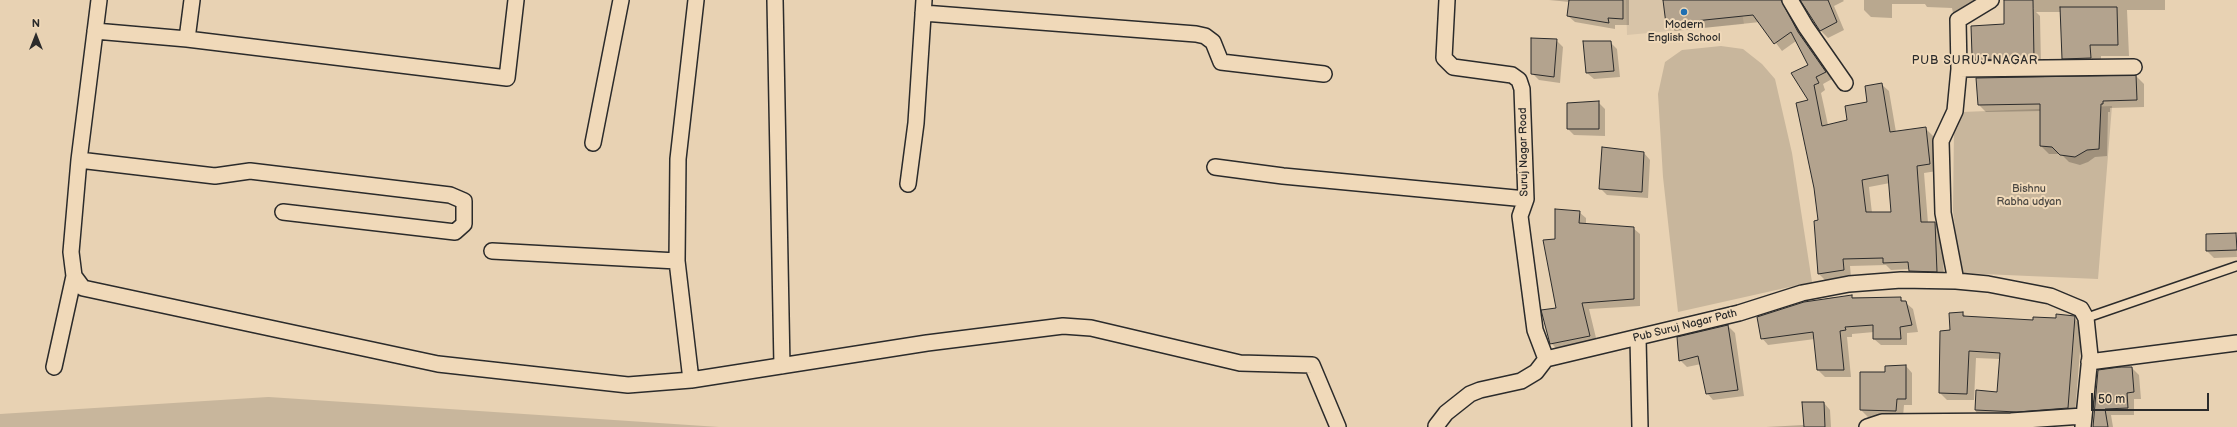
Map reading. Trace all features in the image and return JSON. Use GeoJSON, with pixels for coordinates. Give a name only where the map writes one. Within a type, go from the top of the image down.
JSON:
{"type":"FeatureCollection","features":[{"type":"Feature","properties":{"kind":"street"},"geometry":{"type":"LineString","coordinates":[[54,367],[74,276],[71,252],[79,160],[99,0]]}},
{"type":"Feature","properties":{"kind":"street"},"geometry":{"type":"LineString","coordinates":[[186,39],[192,0]]}},
{"type":"Feature","properties":{"kind":"street"},"geometry":{"type":"LineString","coordinates":[[95,31],[186,39],[507,78],[516,0]]}},
{"type":"Feature","properties":{"kind":"street"},"geometry":{"type":"LineString","coordinates":[[594,143],[622,0]]}},
{"type":"Feature","properties":{"kind":"street"},"geometry":{"type":"LineString","coordinates":[[691,380],[677,261],[678,159],[696,0]]}},
{"type":"Feature","properties":{"kind":"street"},"geometry":{"type":"LineString","coordinates":[[775,0],[782,366]]}},
{"type":"Feature","properties":{"kind":"street","name":"Suruj Nagar Road"},"geometry":{"type":"LineString","coordinates":[[1447,0],[1444,58],[1452,67],[1512,75],[1519,80],[1522,89],[1526,199],[1520,216],[1524,262],[1535,330],[1546,359]]}},
{"type":"Feature","properties":{"kind":"street"},"geometry":{"type":"LineString","coordinates":[[1790,0],[1806,27],[1845,83]]}},
{"type":"Feature","properties":{"kind":"street"},"geometry":{"type":"LineString","coordinates":[[1956,281],[1943,213],[1941,141],[1955,111],[1959,68],[1958,20],[1992,0]]}},
{"type":"Feature","properties":{"kind":"street"},"geometry":{"type":"LineString","coordinates":[[908,184],[916,123],[923,6],[1196,34],[1206,36],[1213,42],[1221,62],[1324,74]]}},
{"type":"Feature","properties":{"kind":"street"},"geometry":{"type":"LineString","coordinates":[[1959,68],[2134,67]]}},
{"type":"Feature","properties":{"kind":"street"},"geometry":{"type":"LineString","coordinates":[[79,160],[215,176],[250,171],[450,195],[464,201],[464,224],[455,232],[283,212]]}},
{"type":"Feature","properties":{"kind":"street"},"geometry":{"type":"LineString","coordinates":[[1215,167],[1283,176],[1526,199]]}},
{"type":"Feature","properties":{"kind":"street"},"geometry":{"type":"LineString","coordinates":[[492,251],[677,261]]}},
{"type":"Feature","properties":{"kind":"street"},"geometry":{"type":"LineString","coordinates":[[74,276],[83,288],[438,364],[628,385],[691,380],[927,343],[1063,326],[1091,328],[1240,363],[1312,365],[1338,427]]}},
{"type":"Feature","properties":{"kind":"street","name":"Pub Suruj Nagar Path"},"geometry":{"type":"LineString","coordinates":[[1546,359],[1739,313],[1802,293],[1849,284],[1901,280],[1956,281],[1988,284],[2050,296],[2084,313]]}},
{"type":"Feature","properties":{"kind":"street"},"geometry":{"type":"LineString","coordinates":[[1867,427],[1882,422],[2083,422],[2089,362],[2089,331],[2084,313]]}},
{"type":"Feature","properties":{"kind":"street"},"geometry":{"type":"LineString","coordinates":[[1638,338],[1640,427]]}},
{"type":"Feature","properties":{"kind":"street"},"geometry":{"type":"LineString","coordinates":[[2089,362],[2237,343]]}},
{"type":"Feature","properties":{"kind":"street"},"geometry":{"type":"LineString","coordinates":[[1435,427],[1446,413],[1470,394],[1480,390],[1521,381],[1536,372],[1546,359]]}},
{"type":"Feature","properties":{"kind":"lane"},"geometry":{"type":"LineString","coordinates":[[2084,313],[2237,266]]}},
{"type":"Feature","properties":{"kind":"shaded area","name":"Modern English School"},"geometry":{"type":"Polygon","coordinates":[[[1626,0],[1740,0],[1744,24],[1627,35],[1626,0]]]}},
{"type":"Feature","properties":{"kind":"green space"},"geometry":{"type":"Polygon","coordinates":[[[1721,46],[1743,49],[1762,64],[1775,79],[1792,153],[1812,282],[1678,312],[1663,177],[1658,94],[1665,62],[1682,50],[1721,46]]]}},
{"type":"Feature","properties":{"kind":"green space","name":"Bishnu Rabha udyan"},"geometry":{"type":"Polygon","coordinates":[[[2112,106],[2098,279],[1960,273],[1953,211],[1954,130],[1962,112],[2112,106]]]}},
{"type":"Feature","properties":{"kind":"green space"},"geometry":{"type":"Polygon","coordinates":[[[268,397],[719,427],[0,427],[0,414],[268,397]]]}},
{"type":"Feature","properties":{"kind":"building"},"geometry":{"type":"Polygon","coordinates":[[[1569,0],[1623,0],[1623,19],[1608,18],[1609,23],[1567,16],[1569,0]]]}},
{"type":"Feature","properties":{"kind":"building"},"geometry":{"type":"Polygon","coordinates":[[[1663,0],[1781,0],[1798,32],[1826,72],[1816,77],[1819,83],[1814,85],[1822,126],[1847,120],[1845,106],[1867,102],[1865,86],[1882,83],[1890,132],[1926,127],[1930,164],[1917,166],[1921,222],[1935,222],[1937,272],[1909,271],[1908,262],[1883,263],[1883,258],[1843,259],[1844,270],[1818,274],[1814,221],[1818,220],[1814,188],[1796,103],[1808,100],[1791,73],[1808,65],[1791,32],[1774,44],[1753,15],[1666,24],[1663,0]],[[1888,175],[1862,180],[1866,212],[1891,212],[1888,175]]]}},
{"type":"Feature","properties":{"kind":"building"},"geometry":{"type":"Polygon","coordinates":[[[1800,0],[1828,0],[1837,22],[1820,31],[1800,0]]]}},
{"type":"Feature","properties":{"kind":"building"},"geometry":{"type":"Polygon","coordinates":[[[2004,0],[2033,0],[2034,59],[1975,60],[1975,55],[1972,55],[1971,26],[2004,24],[2004,0]]]}},
{"type":"Feature","properties":{"kind":"building"},"geometry":{"type":"Polygon","coordinates":[[[2060,7],[2117,7],[2118,45],[2090,45],[2091,58],[2062,59],[2060,7]]]}},
{"type":"Feature","properties":{"kind":"building"},"geometry":{"type":"Polygon","coordinates":[[[1531,38],[1557,39],[1554,77],[1531,74],[1531,38]]]}},
{"type":"Feature","properties":{"kind":"building"},"geometry":{"type":"Polygon","coordinates":[[[1583,41],[1611,41],[1614,71],[1586,73],[1583,41]]]}},
{"type":"Feature","properties":{"kind":"building"},"geometry":{"type":"Polygon","coordinates":[[[2136,75],[2137,100],[2103,101],[2103,104],[2101,104],[2099,149],[2087,150],[2075,157],[2060,155],[2052,147],[2040,146],[2040,104],[1978,105],[1976,78],[2136,75]]]}},
{"type":"Feature","properties":{"kind":"building"},"geometry":{"type":"Polygon","coordinates":[[[1599,101],[1599,129],[1567,129],[1567,103],[1599,101]]]}},
{"type":"Feature","properties":{"kind":"building"},"geometry":{"type":"Polygon","coordinates":[[[1602,147],[1644,152],[1642,192],[1599,189],[1602,147]]]}},
{"type":"Feature","properties":{"kind":"building"},"geometry":{"type":"Polygon","coordinates":[[[1555,209],[1580,211],[1579,223],[1634,227],[1634,299],[1582,303],[1590,336],[1550,344],[1541,310],[1556,308],[1543,240],[1555,239],[1555,209]]]}},
{"type":"Feature","properties":{"kind":"building"},"geometry":{"type":"Polygon","coordinates":[[[2236,233],[2237,250],[2206,251],[2206,234],[2236,233]]]}},
{"type":"Feature","properties":{"kind":"building"},"geometry":{"type":"Polygon","coordinates":[[[1852,295],[1852,298],[1901,297],[1901,301],[1906,301],[1912,325],[1900,327],[1901,339],[1873,339],[1873,325],[1845,327],[1846,330],[1840,331],[1844,370],[1817,370],[1813,332],[1761,339],[1757,317],[1804,302],[1852,295]]]}},
{"type":"Feature","properties":{"kind":"building"},"geometry":{"type":"Polygon","coordinates":[[[1963,312],[1963,316],[2033,320],[2033,317],[2056,318],[2056,314],[2075,316],[2068,408],[2017,412],[1975,410],[1976,390],[1997,392],[2000,353],[1969,351],[1967,394],[1939,393],[1940,331],[1950,330],[1949,313],[1963,312]]]}},
{"type":"Feature","properties":{"kind":"building"},"geometry":{"type":"Polygon","coordinates":[[[1728,325],[1738,390],[1706,394],[1698,356],[1679,361],[1677,337],[1728,325]]]}},
{"type":"Feature","properties":{"kind":"building"},"geometry":{"type":"Polygon","coordinates":[[[1906,365],[1906,399],[1897,399],[1896,411],[1860,410],[1860,372],[1885,372],[1885,366],[1906,365]]]}},
{"type":"Feature","properties":{"kind":"building"},"geometry":{"type":"Polygon","coordinates":[[[2132,367],[2134,392],[2127,393],[2128,408],[2105,409],[2108,427],[2093,427],[2098,370],[2132,367]]]}},
{"type":"Feature","properties":{"kind":"building"},"geometry":{"type":"Polygon","coordinates":[[[1802,402],[1824,402],[1825,427],[1804,427],[1802,402]]]}},
{"type":"Feature","properties":{"kind":"place","name":"Modern English School"},"geometry":{"type":"Point","coordinates":[1684,12]}},
{"type":"Feature","properties":{"kind":"district","name":"PUB SURUJ NAGAR"},"geometry":{"type":"Point","coordinates":[1975,61]}}]}
